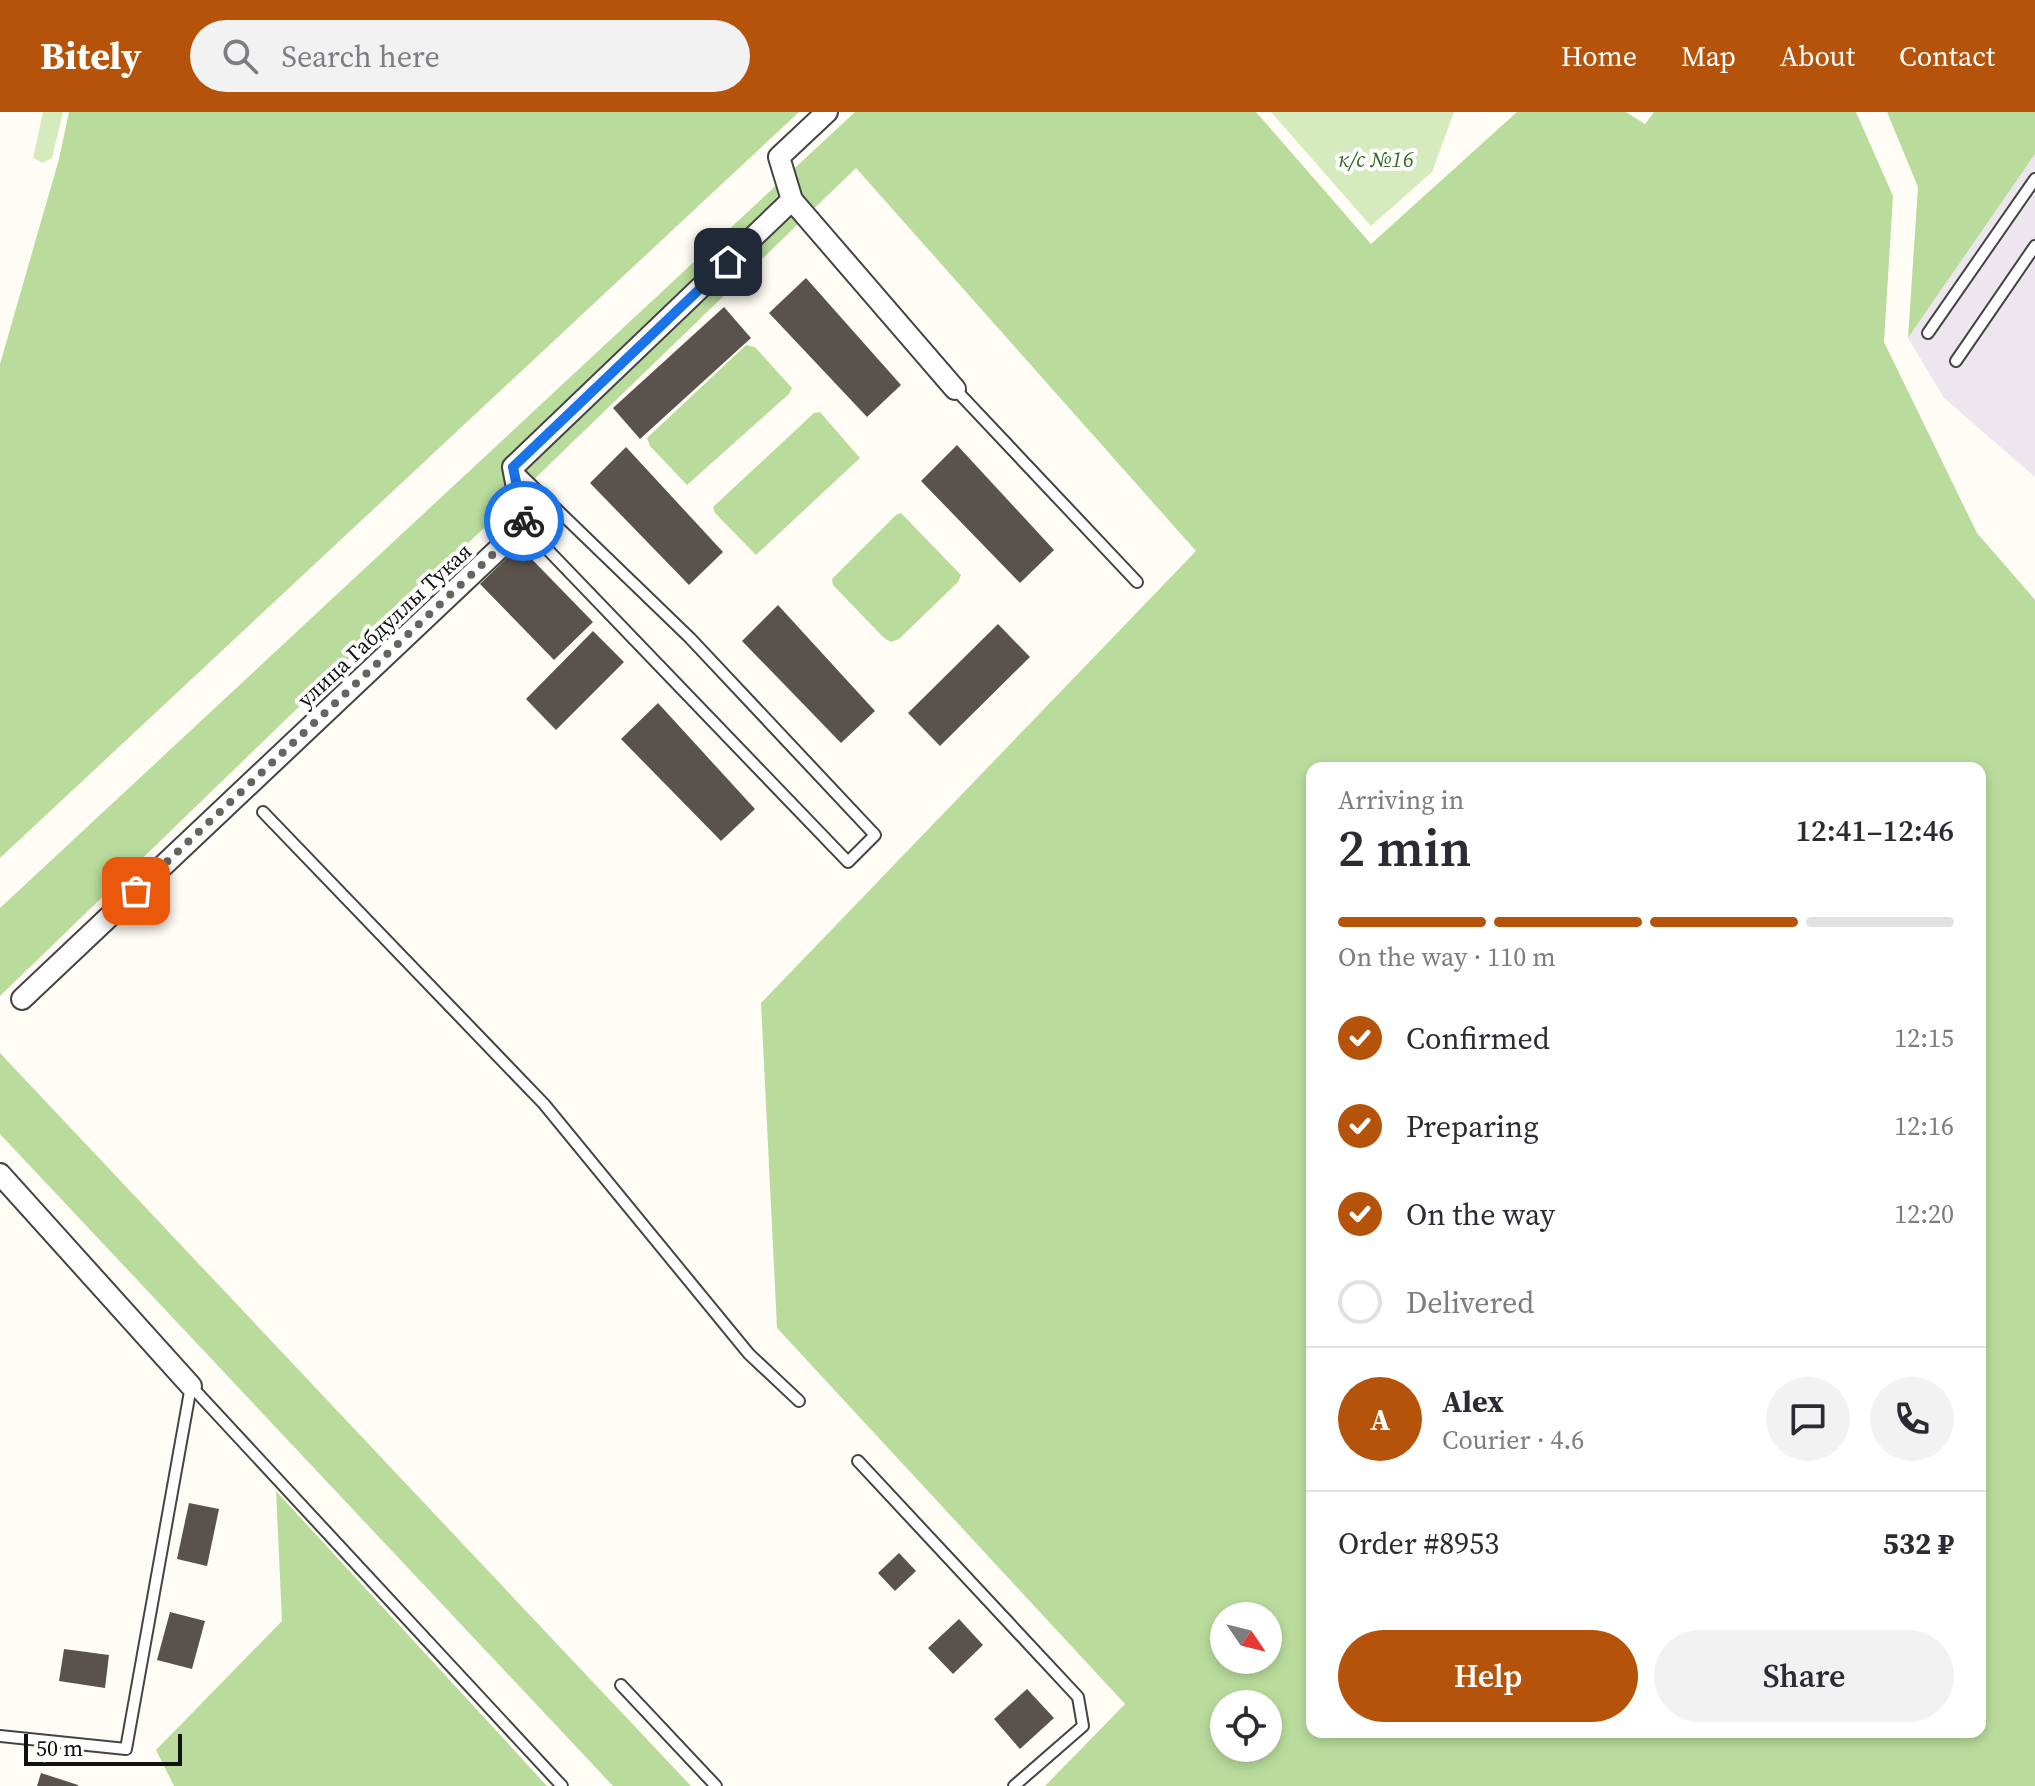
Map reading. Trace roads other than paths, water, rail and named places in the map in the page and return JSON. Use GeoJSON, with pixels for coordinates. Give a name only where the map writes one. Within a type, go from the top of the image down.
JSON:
{"type":"FeatureCollection","features":[{"type":"Feature","properties":{"kind":"street"},"geometry":{"type":"LineString","coordinates":[[827,112],[779,157],[792,200],[955,389]]}},
{"type":"Feature","properties":{"kind":"street"},"geometry":{"type":"LineString","coordinates":[[524,525],[513,467],[792,200]]}},
{"type":"Feature","properties":{"kind":"street","name":"улица Габдуллы Тукая"},"geometry":{"type":"LineString","coordinates":[[22,999],[524,525]]}},
{"type":"Feature","properties":{"kind":"street"},"geometry":{"type":"LineString","coordinates":[[0,1174],[191,1386]]}},
{"type":"Feature","properties":{"kind":"lane"},"geometry":{"type":"LineString","coordinates":[[1928,333],[2035,179]]}},
{"type":"Feature","properties":{"kind":"lane"},"geometry":{"type":"LineString","coordinates":[[1956,361],[2035,246]]}},
{"type":"Feature","properties":{"kind":"lane"},"geometry":{"type":"LineString","coordinates":[[955,389],[1137,582]]}},
{"type":"Feature","properties":{"kind":"lane"},"geometry":{"type":"LineString","coordinates":[[513,467],[690,638],[875,835],[848,862],[524,525]]}},
{"type":"Feature","properties":{"kind":"lane"},"geometry":{"type":"LineString","coordinates":[[263,812],[544,1104],[749,1354],[799,1401]]}},
{"type":"Feature","properties":{"kind":"lane"},"geometry":{"type":"LineString","coordinates":[[0,1736],[126,1749],[191,1386]]}},
{"type":"Feature","properties":{"kind":"lane"},"geometry":{"type":"LineString","coordinates":[[191,1386],[562,1786]]}},
{"type":"Feature","properties":{"kind":"lane"},"geometry":{"type":"LineString","coordinates":[[858,1461],[1078,1697],[1083,1726],[1014,1786]]}},
{"type":"Feature","properties":{"kind":"lane"},"geometry":{"type":"LineString","coordinates":[[621,1685],[716,1786]]}},
{"type":"Feature","properties":{"kind":"park label","name":"к/с №16"},"geometry":{"type":"Point","coordinates":[1376,159]}}]}
